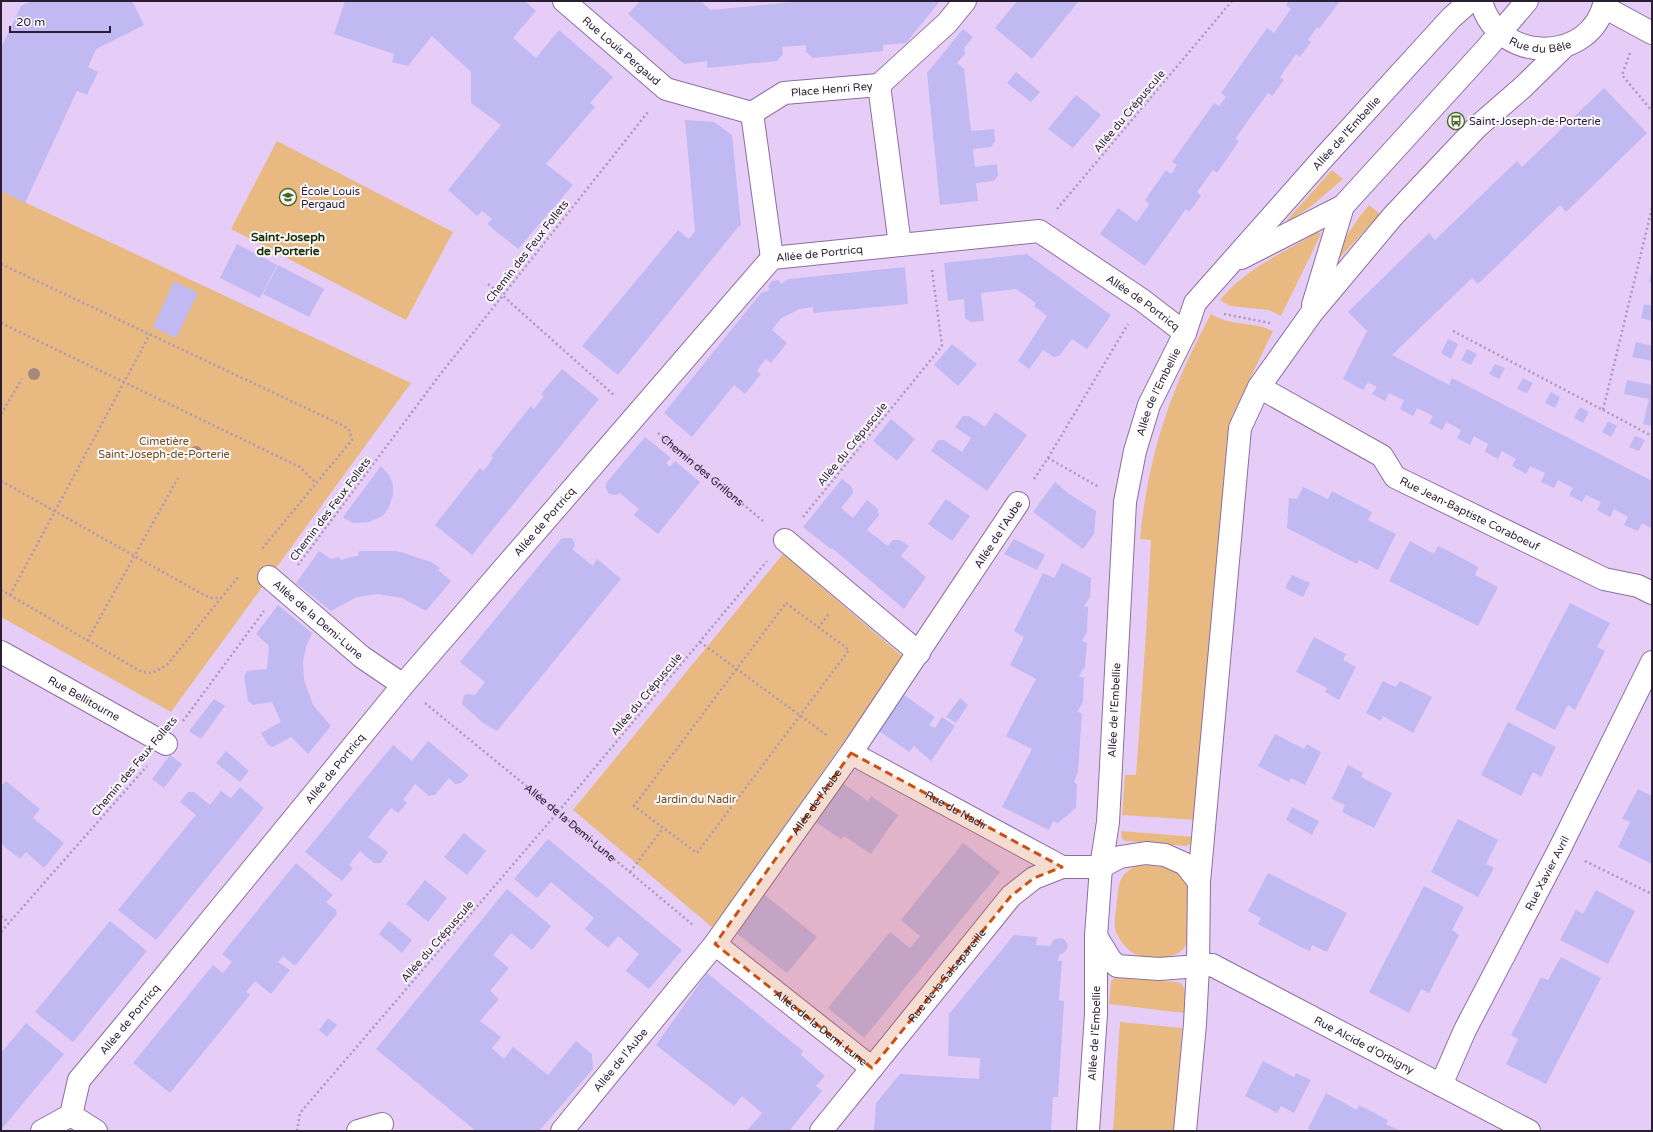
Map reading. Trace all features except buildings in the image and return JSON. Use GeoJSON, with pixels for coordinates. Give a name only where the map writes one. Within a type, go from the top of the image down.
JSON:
{"type":"FeatureCollection","features":[{"type":"Feature","properties":{"kind":"street","name":"Rue Louis Pergaud"},"geometry":{"type":"LineString","coordinates":[[564,1],[666,89],[752,112]]}},
{"type":"Feature","properties":{"kind":"street"},"geometry":{"type":"LineString","coordinates":[[879,85],[947,23],[965,1]]}},
{"type":"Feature","properties":{"kind":"street","name":"Allée de l'Embellie"},"geometry":{"type":"LineString","coordinates":[[1088,1131],[1096,1014],[1096,936],[1101,866],[1108,822],[1125,502],[1134,451],[1149,405],[1185,333],[1195,303],[1451,18],[1470,1]]}},
{"type":"Feature","properties":{"kind":"street","name":"Rue du Bêle"},"geometry":{"type":"LineString","coordinates":[[1481,1],[1490,22],[1500,33],[1514,43],[1530,48],[1548,49],[1565,46],[1581,37],[1595,24],[1604,4],[1646,30]]}},
{"type":"Feature","properties":{"kind":"street"},"geometry":{"type":"LineString","coordinates":[[1229,264],[1343,206],[1500,33],[1527,1]]}},
{"type":"Feature","properties":{"kind":"street"},"geometry":{"type":"LineString","coordinates":[[1185,1131],[1195,1024],[1200,882],[1240,428],[1260,387],[1311,314],[1393,216],[1477,127],[1523,87],[1565,46]]}},
{"type":"Feature","properties":{"kind":"street","name":"Place Henri Rey"},"geometry":{"type":"LineString","coordinates":[[752,112],[784,93],[879,85],[900,245]]}},
{"type":"Feature","properties":{"kind":"street"},"geometry":{"type":"LineString","coordinates":[[752,112],[772,258]]}},
{"type":"Feature","properties":{"kind":"street"},"geometry":{"type":"LineString","coordinates":[[1311,314],[1343,206]]}},
{"type":"Feature","properties":{"kind":"street","name":"Allée de Portricq"},"geometry":{"type":"LineString","coordinates":[[71,1115],[79,1080],[403,685],[772,258],[928,241],[1039,231],[1142,300],[1185,333]]}},
{"type":"Feature","properties":{"kind":"street","name":"Rue Jean-Baptiste Coraboeuf"},"geometry":{"type":"LineString","coordinates":[[1260,387],[1382,456],[1395,477],[1604,579],[1638,586],[1652,593]]}},
{"type":"Feature","properties":{"kind":"street","name":"Allée de l'Aube"},"geometry":{"type":"LineString","coordinates":[[562,1131],[715,944],[851,753],[1018,503]]}},
{"type":"Feature","properties":{"kind":"street"},"geometry":{"type":"LineString","coordinates":[[785,540],[919,653]]}},
{"type":"Feature","properties":{"kind":"street","name":"Allée de la Demi-Lune"},"geometry":{"type":"LineString","coordinates":[[276,582],[362,657],[403,685]]}},
{"type":"Feature","properties":{"kind":"street","name":"Rue Bellitourne"},"geometry":{"type":"LineString","coordinates":[[1,652],[166,744]]}},
{"type":"Feature","properties":{"kind":"street","name":"Rue Xavier Avril"},"geometry":{"type":"LineString","coordinates":[[1441,1085],[1465,1030],[1560,848],[1652,662]]}},
{"type":"Feature","properties":{"kind":"street","name":"Rue du Nadir"},"geometry":{"type":"LineString","coordinates":[[851,753],[1062,867]]}},
{"type":"Feature","properties":{"kind":"street"},"geometry":{"type":"LineString","coordinates":[[1101,866],[1120,857],[1146,853],[1165,855],[1185,864],[1200,882]]}},
{"type":"Feature","properties":{"kind":"street","name":"Rue de la Salsepareille"},"geometry":{"type":"LineString","coordinates":[[821,1131],[1011,896],[1034,878],[1062,867],[1101,866]]}},
{"type":"Feature","properties":{"kind":"street"},"geometry":{"type":"LineString","coordinates":[[1096,936],[1110,959],[1117,966],[1159,969],[1198,966]]}},
{"type":"Feature","properties":{"kind":"street","name":"Allée de la Demi-Lune"},"geometry":{"type":"LineString","coordinates":[[715,944],[872,1068]]}},
{"type":"Feature","properties":{"kind":"street","name":"Rue Alcide d'Orbigny"},"geometry":{"type":"LineString","coordinates":[[1198,966],[1212,964],[1529,1131]]}},
{"type":"Feature","properties":{"kind":"street"},"geometry":{"type":"LineString","coordinates":[[42,1131],[71,1115],[96,1131]]}},
{"type":"Feature","properties":{"kind":"street"},"geometry":{"type":"LineString","coordinates":[[358,1131],[382,1124]]}},
{"type":"Feature","properties":{"kind":"path","name":"Allée du Crépuscule"},"geometry":{"type":"LineString","coordinates":[[1039,231],[1232,1]]}},
{"type":"Feature","properties":{"kind":"path"},"geometry":{"type":"LineString","coordinates":[[1646,30],[1622,76],[1652,111]]}},
{"type":"Feature","properties":{"kind":"path","name":"Chemin des Feux Follets"},"geometry":{"type":"LineString","coordinates":[[1,932],[166,744],[276,582],[648,111]]}},
{"type":"Feature","properties":{"kind":"path"},"geometry":{"type":"LineString","coordinates":[[1603,410],[1652,208]]}},
{"type":"Feature","properties":{"kind":"path","name":"Allée du Crépuscule"},"geometry":{"type":"LineString","coordinates":[[297,1131],[300,1113],[558,812],[785,540],[942,346],[928,241]]}},
{"type":"Feature","properties":{"kind":"path"},"geometry":{"type":"LineString","coordinates":[[1,264],[344,426],[350,431],[352,440],[260,550]]}},
{"type":"Feature","properties":{"kind":"path","name":"Chemin des Grillons"},"geometry":{"type":"LineString","coordinates":[[488,284],[636,414],[785,540]]}},
{"type":"Feature","properties":{"kind":"path","name":"Allée de l'Aube"},"geometry":{"type":"LineString","coordinates":[[1018,503],[1048,458],[1142,300]]}},
{"type":"Feature","properties":{"kind":"path"},"geometry":{"type":"LineString","coordinates":[[1195,303],[1218,312],[1280,325],[1298,334]]}},
{"type":"Feature","properties":{"kind":"path"},"geometry":{"type":"LineString","coordinates":[[1,323],[300,467],[316,483]]}},
{"type":"Feature","properties":{"kind":"path"},"geometry":{"type":"LineString","coordinates":[[1453,331],[1652,436]]}},
{"type":"Feature","properties":{"kind":"path"},"geometry":{"type":"LineString","coordinates":[[10,595],[150,334]]}},
{"type":"Feature","properties":{"kind":"path"},"geometry":{"type":"LineString","coordinates":[[1,414],[22,379]]}},
{"type":"Feature","properties":{"kind":"path"},"geometry":{"type":"LineString","coordinates":[[1048,458],[1125,502]]}},
{"type":"Feature","properties":{"kind":"path"},"geometry":{"type":"LineString","coordinates":[[87,640],[178,478]]}},
{"type":"Feature","properties":{"kind":"path"},"geometry":{"type":"LineString","coordinates":[[1,481],[204,595],[212,598],[222,598]]}},
{"type":"Feature","properties":{"kind":"path"},"geometry":{"type":"LineString","coordinates":[[1,590],[142,672],[152,673],[167,665],[241,574]]}},
{"type":"Feature","properties":{"kind":"path"},"geometry":{"type":"LineString","coordinates":[[786,604],[849,650],[800,716],[697,853],[634,806],[786,604]]}},
{"type":"Feature","properties":{"kind":"path"},"geometry":{"type":"LineString","coordinates":[[700,642],[851,753]]}},
{"type":"Feature","properties":{"kind":"path","name":"Allée de la Demi-Lune"},"geometry":{"type":"LineString","coordinates":[[403,685],[558,812],[715,944]]}},
{"type":"Feature","properties":{"kind":"path"},"geometry":{"type":"LineString","coordinates":[[630,872],[663,828]]}},
{"type":"Feature","properties":{"kind":"path"},"geometry":{"type":"LineString","coordinates":[[1560,848],[1652,894]]}},
{"type":"Feature","properties":{"kind":"path"},"geometry":{"type":"LineString","coordinates":[[1,916],[9,923]]}},
{"type":"Feature","properties":{"kind":"highlighted area"},"geometry":{"type":"Polygon","coordinates":[[[851,753],[1062,867],[1034,878],[1011,896],[872,1068],[715,944],[851,753]]]}},
{"type":"Feature","properties":{"kind":"green space"},"geometry":{"type":"Polygon","coordinates":[[[277,141],[453,232],[406,320],[231,229],[277,141]]]}},
{"type":"Feature","properties":{"kind":"green space"},"geometry":{"type":"Polygon","coordinates":[[[1332,170],[1343,179],[1314,204],[1288,222],[1287,220],[1332,170]]]}},
{"type":"Feature","properties":{"kind":"green space","name":"Cimetière Saint-Joseph-de-Porterie"},"geometry":{"type":"Polygon","coordinates":[[[1,191],[411,383],[171,712],[1,617],[1,191]]]}},
{"type":"Feature","properties":{"kind":"green space"},"geometry":{"type":"Polygon","coordinates":[[[1369,205],[1380,214],[1331,267],[1348,234],[1369,205]]]}},
{"type":"Feature","properties":{"kind":"green space"},"geometry":{"type":"Polygon","coordinates":[[[1318,232],[1321,234],[1281,316],[1269,310],[1230,306],[1220,300],[1241,279],[1253,270],[1318,232]]]}},
{"type":"Feature","properties":{"kind":"green space"},"geometry":{"type":"Polygon","coordinates":[[[1211,314],[1227,321],[1258,326],[1273,331],[1233,414],[1227,438],[1197,820],[1122,815],[1125,775],[1136,775],[1151,540],[1140,539],[1149,479],[1155,451],[1173,395],[1184,368],[1211,314]]]}},
{"type":"Feature","properties":{"kind":"green space","name":"Jardin du Nadir"},"geometry":{"type":"Polygon","coordinates":[[[783,554],[903,657],[713,928],[573,810],[783,554]]]}},
{"type":"Feature","properties":{"kind":"green space"},"geometry":{"type":"Polygon","coordinates":[[[1121,831],[1195,837],[1190,844],[1186,846],[1126,841],[1122,839],[1121,831]]]}},
{"type":"Feature","properties":{"kind":"green space"},"geometry":{"type":"Polygon","coordinates":[[[1137,865],[1168,869],[1181,876],[1186,882],[1188,889],[1188,937],[1184,948],[1174,955],[1151,958],[1138,955],[1130,951],[1125,946],[1116,932],[1115,917],[1119,884],[1123,876],[1137,865]]]}},
{"type":"Feature","properties":{"kind":"green space"},"geometry":{"type":"Polygon","coordinates":[[[1114,978],[1177,982],[1182,984],[1186,992],[1184,1013],[1109,1004],[1111,981],[1114,978]]]}},
{"type":"Feature","properties":{"kind":"green space"},"geometry":{"type":"Polygon","coordinates":[[[1120,1022],[1182,1028],[1175,1131],[1113,1131],[1120,1022]]]}},
{"type":"Feature","properties":{"kind":"place","name":"Saint-Joseph-de-Porterie"},"geometry":{"type":"Point","coordinates":[1456,121]}},
{"type":"Feature","properties":{"kind":"place","name":"École Louis Pergaud"},"geometry":{"type":"Point","coordinates":[288,197]}},
{"type":"Feature","properties":{"kind":"district","name":"Saint-Joseph de Porterie"},"geometry":{"type":"Point","coordinates":[288,244]}}]}
